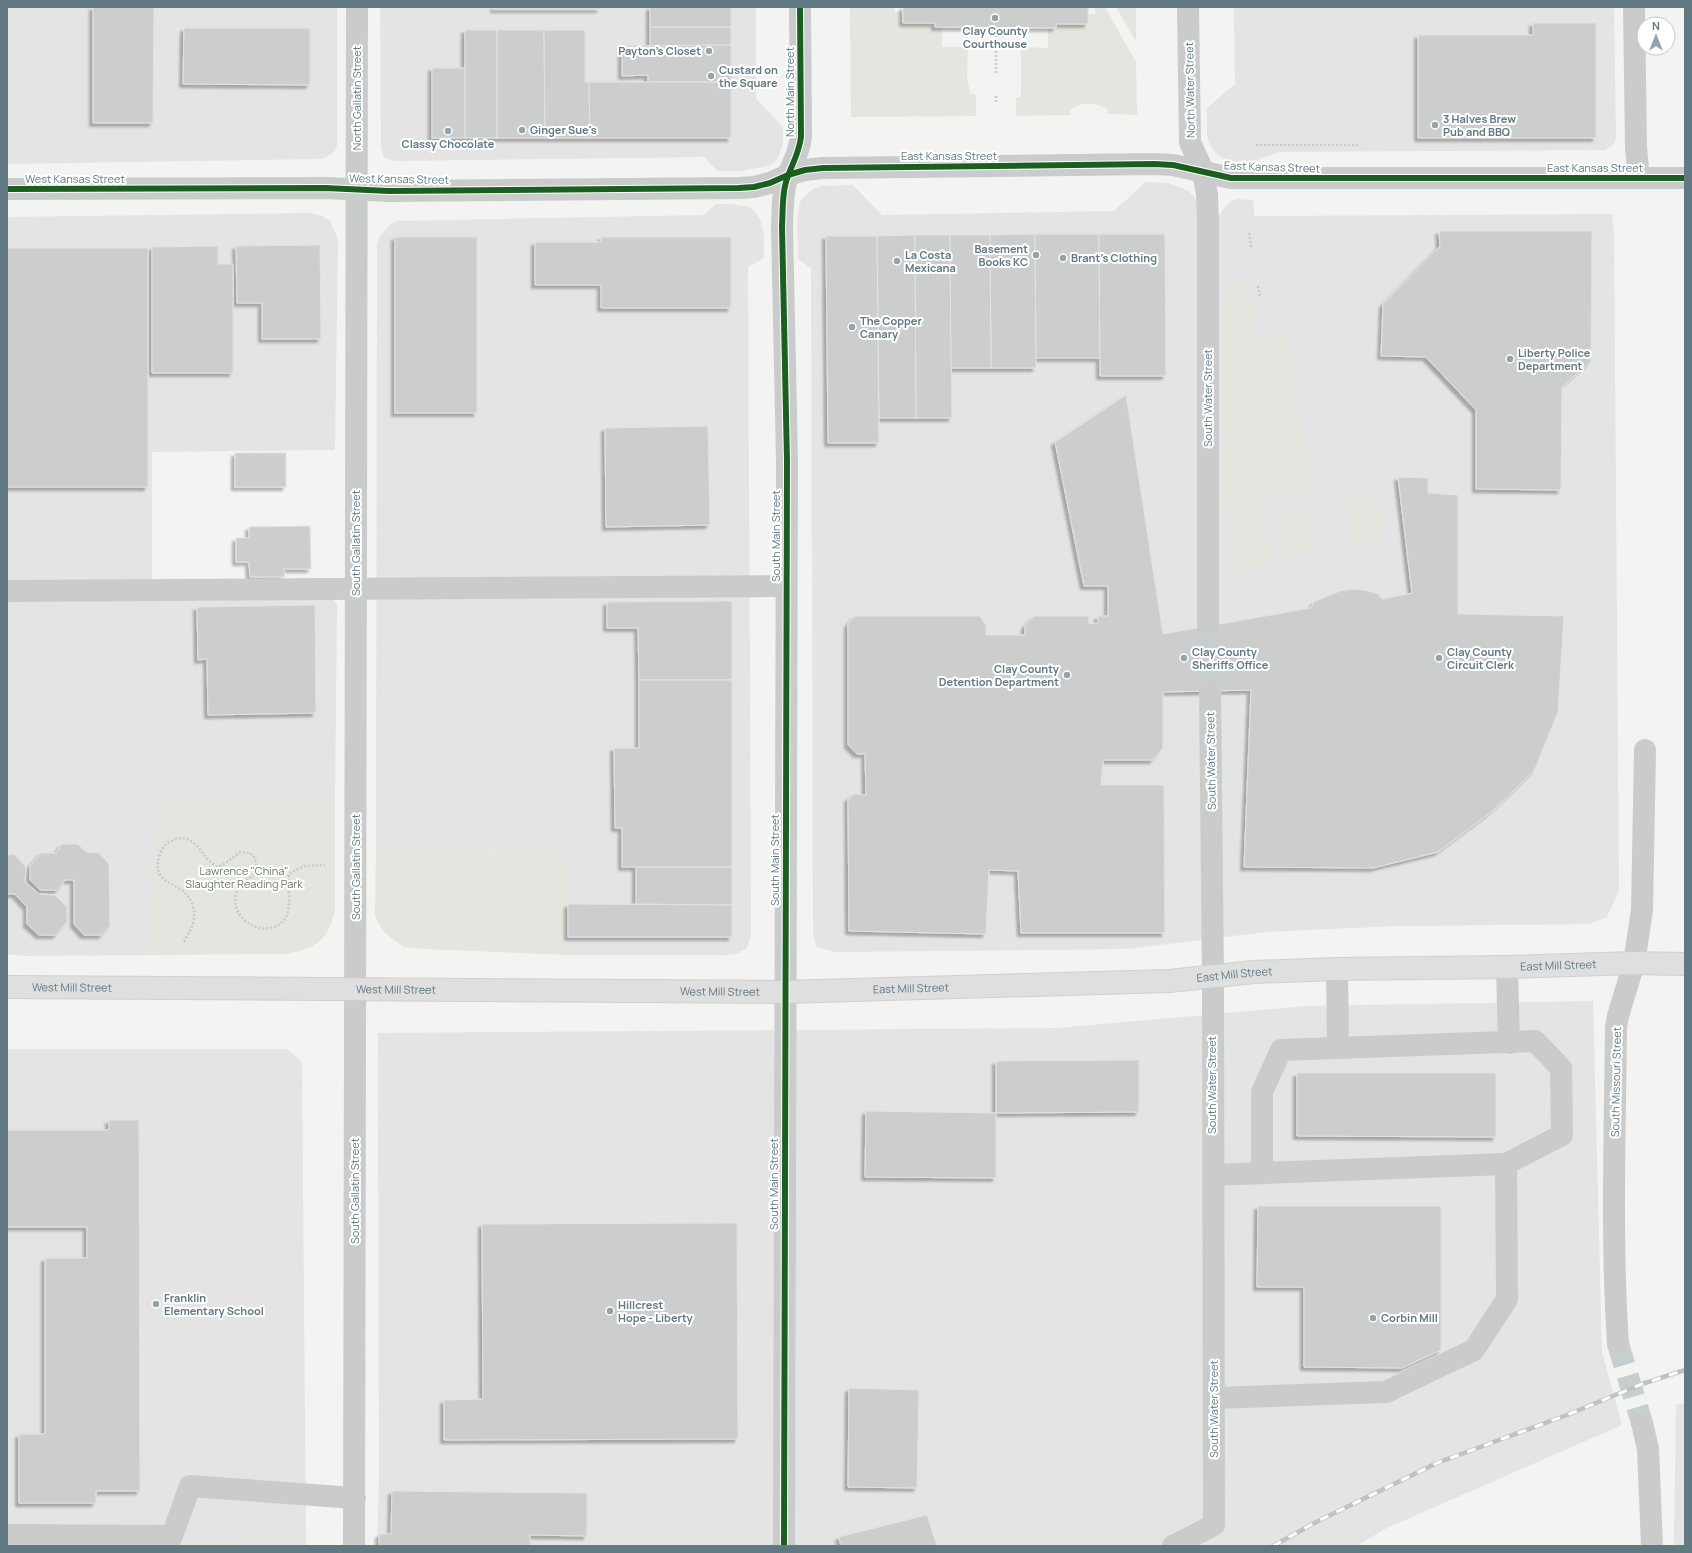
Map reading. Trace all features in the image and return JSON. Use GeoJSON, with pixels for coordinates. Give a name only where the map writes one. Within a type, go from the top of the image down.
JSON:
{"type":"FeatureCollection","features":[{"type":"Feature","properties":{"kind":"main road","name":"East Mill Street"},"geometry":{"type":"LineString","coordinates":[[784,992],[1169,981],[1254,972],[1337,969],[1507,967],[1634,963],[1685,964]]}},
{"type":"Feature","properties":{"kind":"main road","name":"West Mill Street"},"geometry":{"type":"LineString","coordinates":[[7,986],[784,992]]}},
{"type":"Feature","properties":{"kind":"street","name":"North Gallatin Street"},"geometry":{"type":"LineString","coordinates":[[357,7],[357,188]]}},
{"type":"Feature","properties":{"kind":"street","name":"North Main Street"},"geometry":{"type":"LineString","coordinates":[[788,175],[800,147],[801,137],[800,7]]}},
{"type":"Feature","properties":{"kind":"street","name":"North Water Street"},"geometry":{"type":"LineString","coordinates":[[1188,7],[1190,142],[1203,171]]}},
{"type":"Feature","properties":{"kind":"street"},"geometry":{"type":"LineString","coordinates":[[1634,7],[1636,148],[1639,178]]}},
{"type":"Feature","properties":{"kind":"street","name":"East Kansas Street"},"geometry":{"type":"LineString","coordinates":[[788,175],[805,170],[847,166],[1154,164],[1173,165],[1231,178],[1685,178]]}},
{"type":"Feature","properties":{"kind":"street","name":"South Water Street"},"geometry":{"type":"LineString","coordinates":[[1203,171],[1207,195],[1208,222],[1208,626]]}},
{"type":"Feature","properties":{"kind":"street","name":"West Kansas Street"},"geometry":{"type":"LineString","coordinates":[[7,189],[357,188],[397,190],[739,188],[770,184],[788,175]]}},
{"type":"Feature","properties":{"kind":"street","name":"South Main Street"},"geometry":{"type":"LineString","coordinates":[[784,1546],[784,992],[787,461],[782,226],[784,188],[788,175]]}},
{"type":"Feature","properties":{"kind":"street","name":"South Gallatin Street"},"geometry":{"type":"LineString","coordinates":[[354,1546],[357,188]]}},
{"type":"Feature","properties":{"kind":"street"},"geometry":{"type":"LineString","coordinates":[[7,591],[786,586]]}},
{"type":"Feature","properties":{"kind":"street","name":"South Water Street"},"geometry":{"type":"LineString","coordinates":[[1173,1546],[1214,1525],[1213,977],[1210,691]]}},
{"type":"Feature","properties":{"kind":"street","name":"South Missouri Street"},"geometry":{"type":"LineString","coordinates":[[1618,1344],[1615,1295],[1616,1028],[1618,1016],[1634,963],[1642,910],[1645,750]]}},
{"type":"Feature","properties":{"kind":"street"},"geometry":{"type":"LineString","coordinates":[[1507,967],[1509,1043]]}},
{"type":"Feature","properties":{"kind":"street"},"geometry":{"type":"LineString","coordinates":[[1337,969],[1338,1048]]}},
{"type":"Feature","properties":{"kind":"street"},"geometry":{"type":"LineString","coordinates":[[1213,1175],[1506,1164],[1562,1135],[1560,1068],[1535,1041],[1281,1050],[1262,1092],[1262,1173]]}},
{"type":"Feature","properties":{"kind":"street"},"geometry":{"type":"LineString","coordinates":[[1214,1398],[1386,1392],[1474,1350],[1507,1299],[1506,1164]]}},
{"type":"Feature","properties":{"kind":"street"},"geometry":{"type":"LineString","coordinates":[[1642,1423],[1648,1449],[1652,1546]]}},
{"type":"Feature","properties":{"kind":"street"},"geometry":{"type":"LineString","coordinates":[[7,1535],[172,1536],[190,1486],[355,1498]]}},
{"type":"Feature","properties":{"kind":"path"},"geometry":{"type":"LineString","coordinates":[[996,27],[996,73]]}},
{"type":"Feature","properties":{"kind":"path"},"geometry":{"type":"LineString","coordinates":[[996,96],[996,104]]}},
{"type":"Feature","properties":{"kind":"path"},"geometry":{"type":"LineString","coordinates":[[1256,145],[1359,145]]}},
{"type":"Feature","properties":{"kind":"path"},"geometry":{"type":"LineString","coordinates":[[1249,233],[1251,247]]}},
{"type":"Feature","properties":{"kind":"path"},"geometry":{"type":"LineString","coordinates":[[1258,286],[1260,296]]}},
{"type":"Feature","properties":{"kind":"path"},"geometry":{"type":"LineString","coordinates":[[184,942],[194,923],[194,912],[190,900],[183,891],[164,880],[159,872],[158,862],[161,850],[169,842],[178,838],[188,839],[195,844],[206,859],[218,867],[226,863],[240,852],[250,853],[255,858],[257,872],[239,888],[236,896],[236,905],[245,921],[253,927],[261,929],[269,928],[284,920],[288,912],[288,883],[290,874],[304,866],[324,865]]}},
{"type":"Feature","properties":{"kind":"shaded area"},"geometry":{"type":"Polygon","coordinates":[[[7,7],[337,7],[337,145],[335,151],[325,158],[317,159],[7,164],[7,7]]]}},
{"type":"Feature","properties":{"kind":"shaded area"},"geometry":{"type":"Polygon","coordinates":[[[380,7],[756,7],[756,99],[783,127],[783,142],[779,155],[775,162],[768,166],[740,171],[717,171],[704,157],[395,161],[388,159],[383,156],[381,145],[380,7]]]}},
{"type":"Feature","properties":{"kind":"shaded area"},"geometry":{"type":"Polygon","coordinates":[[[1234,7],[1614,7],[1616,139],[1614,144],[1605,150],[1280,152],[1252,162],[1224,159],[1216,154],[1209,143],[1207,135],[1207,108],[1235,84],[1234,7]]]}},
{"type":"Feature","properties":{"kind":"shaded area"},"geometry":{"type":"Polygon","coordinates":[[[1146,182],[1169,183],[1189,191],[1195,198],[1198,206],[1216,221],[1223,209],[1230,202],[1237,199],[1253,200],[1254,216],[1612,214],[1614,232],[1619,890],[1607,917],[1589,924],[1396,926],[1266,932],[1128,949],[836,952],[816,947],[813,932],[811,268],[798,259],[797,216],[801,200],[813,189],[822,186],[853,185],[882,215],[1114,211],[1146,182]]]}},
{"type":"Feature","properties":{"kind":"shaded area"},"geometry":{"type":"Polygon","coordinates":[[[716,204],[731,204],[749,207],[760,219],[764,235],[764,258],[748,267],[751,935],[747,948],[736,954],[727,955],[567,955],[563,850],[376,849],[377,246],[379,237],[391,224],[397,221],[704,215],[716,204]]]}},
{"type":"Feature","properties":{"kind":"shaded area"},"geometry":{"type":"Polygon","coordinates":[[[309,213],[320,215],[330,221],[338,239],[335,450],[152,452],[152,600],[334,600],[337,604],[335,801],[155,800],[153,955],[23,956],[7,954],[7,217],[309,213]]]}},
{"type":"Feature","properties":{"kind":"shaded area"},"geometry":{"type":"Polygon","coordinates":[[[1593,1001],[1602,1352],[1622,1425],[1387,1528],[1356,1546],[377,1546],[379,1479],[378,1033],[1057,1028],[1307,1006],[1593,1001]]]}},
{"type":"Feature","properties":{"kind":"shaded area","name":"Franklin Elementary School"},"geometry":{"type":"Polygon","coordinates":[[[7,1049],[287,1049],[302,1062],[306,1546],[7,1546],[7,1049]]]}},
{"type":"Feature","properties":{"kind":"shaded area"},"geometry":{"type":"Polygon","coordinates":[[[1685,1403],[1685,1546],[1674,1546],[1676,1405],[1685,1403]]]}},
{"type":"Feature","properties":{"kind":"green space"},"geometry":{"type":"Polygon","coordinates":[[[850,7],[894,7],[895,12],[901,12],[902,23],[935,23],[942,27],[942,47],[968,47],[967,77],[970,93],[976,95],[976,116],[851,117],[850,7]]]}},
{"type":"Feature","properties":{"kind":"green space"},"geometry":{"type":"Polygon","coordinates":[[[1095,7],[1105,7],[1136,62],[1137,115],[1108,114],[1108,110],[1104,107],[1094,104],[1084,104],[1070,110],[1070,115],[1016,116],[1016,97],[1020,97],[1021,94],[1021,47],[1048,48],[1048,28],[1056,28],[1056,24],[1087,24],[1088,14],[1095,14],[1095,7]]]}},
{"type":"Feature","properties":{"kind":"green space"},"geometry":{"type":"Polygon","coordinates":[[[1116,7],[1136,7],[1135,40],[1116,7]]]}},
{"type":"Feature","properties":{"kind":"green space"},"geometry":{"type":"Polygon","coordinates":[[[1248,280],[1257,336],[1288,332],[1312,490],[1261,497],[1271,563],[1236,569],[1226,500],[1226,284],[1248,280]]]}},
{"type":"Feature","properties":{"kind":"green space"},"geometry":{"type":"Polygon","coordinates":[[[1377,499],[1385,543],[1355,549],[1347,504],[1377,499]]]}},
{"type":"Feature","properties":{"kind":"green space"},"geometry":{"type":"Polygon","coordinates":[[[1307,507],[1315,551],[1284,557],[1276,513],[1307,507]]]}},
{"type":"Feature","properties":{"kind":"green space","name":"Lawrence \"China\" Slaughter Reading Park"},"geometry":{"type":"Polygon","coordinates":[[[155,800],[335,801],[335,909],[329,928],[325,935],[320,941],[306,949],[287,954],[153,955],[155,800]]]}},
{"type":"Feature","properties":{"kind":"green space"},"geometry":{"type":"Polygon","coordinates":[[[376,849],[564,850],[567,955],[403,947],[383,931],[375,916],[376,849]]]}},
{"type":"Feature","properties":{"kind":"green space"},"geometry":{"type":"Polygon","coordinates":[[[98,1535],[248,1546],[47,1546],[98,1535]]]}},
{"type":"Feature","properties":{"kind":"building"},"geometry":{"type":"Polygon","coordinates":[[[93,7],[154,7],[153,123],[93,123],[93,7]]]}},
{"type":"Feature","properties":{"kind":"building"},"geometry":{"type":"Polygon","coordinates":[[[494,7],[600,7],[600,9],[494,9],[494,7]]]}},
{"type":"Feature","properties":{"kind":"building"},"geometry":{"type":"Polygon","coordinates":[[[650,7],[731,7],[731,27],[650,27],[650,7]]]}},
{"type":"Feature","properties":{"kind":"building","name":"Clay County Courthouse"},"geometry":{"type":"Polygon","coordinates":[[[903,7],[1088,7],[1088,24],[1056,24],[1056,28],[935,27],[935,23],[903,23],[903,7]]]}},
{"type":"Feature","properties":{"kind":"building"},"geometry":{"type":"Polygon","coordinates":[[[1533,23],[1596,23],[1596,138],[1418,138],[1418,35],[1533,35],[1533,23]]]}},
{"type":"Feature","properties":{"kind":"building"},"geometry":{"type":"Polygon","coordinates":[[[650,27],[731,27],[731,45],[650,46],[650,27]]]}},
{"type":"Feature","properties":{"kind":"building"},"geometry":{"type":"Polygon","coordinates":[[[184,28],[310,28],[310,85],[183,84],[184,28]]]}},
{"type":"Feature","properties":{"kind":"building"},"geometry":{"type":"Polygon","coordinates":[[[465,30],[497,30],[497,138],[465,138],[465,30]]]}},
{"type":"Feature","properties":{"kind":"building"},"geometry":{"type":"Polygon","coordinates":[[[497,30],[544,30],[545,138],[497,138],[497,30]]]}},
{"type":"Feature","properties":{"kind":"building"},"geometry":{"type":"Polygon","coordinates":[[[544,30],[585,30],[585,82],[589,82],[590,138],[545,138],[544,30]]]}},
{"type":"Feature","properties":{"kind":"building"},"geometry":{"type":"Polygon","coordinates":[[[731,45],[731,82],[648,82],[648,75],[622,76],[622,46],[731,45]]]}},
{"type":"Feature","properties":{"kind":"building"},"geometry":{"type":"Polygon","coordinates":[[[432,68],[465,68],[465,138],[432,138],[432,68]]]}},
{"type":"Feature","properties":{"kind":"building"},"geometry":{"type":"Polygon","coordinates":[[[589,82],[731,82],[731,138],[590,138],[589,82]]]}},
{"type":"Feature","properties":{"kind":"building","name":"Liberty Police Department"},"geometry":{"type":"Polygon","coordinates":[[[1439,231],[1592,231],[1591,361],[1562,387],[1561,490],[1476,489],[1476,410],[1426,357],[1381,356],[1383,304],[1440,246],[1439,231]]]}},
{"type":"Feature","properties":{"kind":"building"},"geometry":{"type":"Polygon","coordinates":[[[1035,234],[1036,368],[991,368],[990,235],[1035,234]]]}},
{"type":"Feature","properties":{"kind":"building"},"geometry":{"type":"Polygon","coordinates":[[[1035,234],[1099,234],[1100,358],[1036,358],[1035,234]]]}},
{"type":"Feature","properties":{"kind":"building"},"geometry":{"type":"Polygon","coordinates":[[[1099,234],[1165,234],[1166,376],[1100,376],[1099,234]]]}},
{"type":"Feature","properties":{"kind":"building"},"geometry":{"type":"Polygon","coordinates":[[[915,235],[916,418],[879,418],[877,236],[915,235]]]}},
{"type":"Feature","properties":{"kind":"building"},"geometry":{"type":"Polygon","coordinates":[[[915,235],[950,235],[952,418],[916,418],[915,235]]]}},
{"type":"Feature","properties":{"kind":"building"},"geometry":{"type":"Polygon","coordinates":[[[950,235],[990,235],[991,368],[951,368],[950,235]]]}},
{"type":"Feature","properties":{"kind":"building","name":"The Copper Canary"},"geometry":{"type":"Polygon","coordinates":[[[826,236],[877,236],[879,443],[828,443],[826,236]]]}},
{"type":"Feature","properties":{"kind":"building"},"geometry":{"type":"Polygon","coordinates":[[[395,237],[477,237],[477,413],[395,413],[395,237]]]}},
{"type":"Feature","properties":{"kind":"building"},"geometry":{"type":"Polygon","coordinates":[[[601,237],[731,237],[731,308],[601,308],[601,285],[535,285],[535,242],[601,242],[601,237]]]}},
{"type":"Feature","properties":{"kind":"building"},"geometry":{"type":"Polygon","coordinates":[[[320,245],[321,339],[262,339],[262,303],[237,303],[236,246],[320,245]]]}},
{"type":"Feature","properties":{"kind":"building"},"geometry":{"type":"Polygon","coordinates":[[[218,246],[218,264],[233,264],[233,373],[152,373],[152,247],[218,246]]]}},
{"type":"Feature","properties":{"kind":"building"},"geometry":{"type":"Polygon","coordinates":[[[7,248],[148,248],[148,487],[7,487],[7,248]]]}},
{"type":"Feature","properties":{"kind":"building"},"geometry":{"type":"Polygon","coordinates":[[[1126,395],[1163,634],[1311,608],[1314,602],[1340,591],[1355,589],[1368,591],[1378,594],[1382,599],[1412,593],[1398,477],[1428,478],[1428,493],[1458,495],[1458,614],[1564,616],[1558,712],[1534,771],[1490,813],[1438,852],[1373,868],[1244,867],[1251,690],[1163,692],[1163,748],[1153,760],[1103,760],[1101,785],[1164,785],[1165,933],[1021,933],[1018,871],[989,870],[986,934],[849,931],[848,799],[854,794],[866,795],[865,754],[857,754],[848,745],[848,624],[855,616],[980,616],[986,626],[986,635],[1025,635],[1025,626],[1034,616],[1089,616],[1089,624],[1098,623],[1098,616],[1108,616],[1108,586],[1084,586],[1055,442],[1126,395]]]}},
{"type":"Feature","properties":{"kind":"building"},"geometry":{"type":"Polygon","coordinates":[[[708,426],[710,525],[606,527],[605,428],[708,426]]]}},
{"type":"Feature","properties":{"kind":"building"},"geometry":{"type":"Polygon","coordinates":[[[235,453],[286,453],[286,487],[235,487],[235,453]]]}},
{"type":"Feature","properties":{"kind":"building"},"geometry":{"type":"Polygon","coordinates":[[[310,526],[311,569],[284,569],[285,577],[250,577],[249,562],[236,562],[236,538],[249,538],[249,527],[310,526]]]}},
{"type":"Feature","properties":{"kind":"building"},"geometry":{"type":"Polygon","coordinates":[[[732,601],[732,680],[639,680],[638,628],[607,628],[607,602],[732,601]]]}},
{"type":"Feature","properties":{"kind":"building"},"geometry":{"type":"Polygon","coordinates":[[[315,605],[316,713],[208,715],[207,659],[198,660],[197,607],[315,605]]]}},
{"type":"Feature","properties":{"kind":"building"},"geometry":{"type":"Polygon","coordinates":[[[639,680],[732,680],[732,867],[622,867],[622,828],[615,828],[614,748],[639,748],[639,680]]]}},
{"type":"Feature","properties":{"kind":"building"},"geometry":{"type":"Polygon","coordinates":[[[62,844],[78,844],[86,852],[99,853],[109,864],[110,926],[102,935],[84,935],[74,924],[74,880],[65,880],[58,890],[40,890],[30,880],[30,866],[41,853],[56,853],[62,844]]]}},
{"type":"Feature","properties":{"kind":"building"},"geometry":{"type":"Polygon","coordinates":[[[14,854],[26,867],[25,882],[39,894],[55,895],[67,907],[67,922],[56,935],[39,935],[27,924],[27,907],[15,894],[7,894],[7,855],[14,854]]]}},
{"type":"Feature","properties":{"kind":"building"},"geometry":{"type":"Polygon","coordinates":[[[636,867],[732,867],[732,905],[636,904],[636,867]]]}},
{"type":"Feature","properties":{"kind":"building"},"geometry":{"type":"Polygon","coordinates":[[[568,904],[732,905],[732,937],[568,937],[568,904]]]}},
{"type":"Feature","properties":{"kind":"building"},"geometry":{"type":"Polygon","coordinates":[[[1139,1060],[1139,1112],[996,1113],[996,1061],[1139,1060]]]}},
{"type":"Feature","properties":{"kind":"building"},"geometry":{"type":"Polygon","coordinates":[[[1297,1073],[1496,1073],[1496,1137],[1297,1136],[1297,1073]]]}},
{"type":"Feature","properties":{"kind":"building"},"geometry":{"type":"Polygon","coordinates":[[[866,1111],[996,1113],[996,1178],[865,1177],[866,1111]]]}},
{"type":"Feature","properties":{"kind":"building","name":"Franklin Elementary School"},"geometry":{"type":"Polygon","coordinates":[[[109,1120],[139,1120],[140,1491],[96,1491],[96,1503],[19,1503],[19,1434],[45,1434],[45,1258],[87,1258],[87,1227],[7,1227],[7,1130],[109,1130],[109,1120]]]}},
{"type":"Feature","properties":{"kind":"building","name":"Corbin Mill"},"geometry":{"type":"Polygon","coordinates":[[[1258,1206],[1441,1206],[1441,1350],[1402,1368],[1304,1367],[1304,1287],[1257,1287],[1258,1206]]]}},
{"type":"Feature","properties":{"kind":"building","name":"Hillcrest Hope - Liberty"},"geometry":{"type":"Polygon","coordinates":[[[737,1223],[738,1439],[444,1440],[444,1400],[483,1399],[482,1224],[737,1223]]]}},
{"type":"Feature","properties":{"kind":"building"},"geometry":{"type":"Polygon","coordinates":[[[849,1388],[919,1390],[917,1488],[848,1487],[849,1388]]]}},
{"type":"Feature","properties":{"kind":"building"},"geometry":{"type":"Polygon","coordinates":[[[392,1491],[587,1493],[587,1536],[530,1535],[530,1546],[379,1546],[379,1534],[391,1534],[392,1491]]]}},
{"type":"Feature","properties":{"kind":"building"},"geometry":{"type":"Polygon","coordinates":[[[927,1515],[937,1546],[841,1546],[839,1537],[927,1515]]]}},
{"type":"Feature","properties":{"kind":"tunnel"},"geometry":{"type":"LineString","coordinates":[[1208,626],[1210,691]]}},
{"type":"Feature","properties":{"kind":"tunnel"},"geometry":{"type":"LineString","coordinates":[[1618,1344],[1642,1423]]}},
{"type":"Feature","properties":{"kind":"railway"},"geometry":{"type":"LineString","coordinates":[[1273,1546],[1318,1521],[1437,1463],[1567,1415],[1642,1384],[1685,1370]]}},
{"type":"Feature","properties":{"kind":"cycle path"},"geometry":{"type":"LineString","coordinates":[[784,1546],[787,461],[782,226],[785,188],[801,137],[800,7]]}},
{"type":"Feature","properties":{"kind":"cycle path"},"geometry":{"type":"LineString","coordinates":[[7,189],[325,188],[389,191],[739,188],[754,187],[770,183],[788,175],[805,170],[823,168],[1154,164],[1173,165],[1231,178],[1685,178]]}},
{"type":"Feature","properties":{"kind":"place","name":"Clay County Courthouse"},"geometry":{"type":"Point","coordinates":[995,18]}},
{"type":"Feature","properties":{"kind":"place","name":"Payton's Closet"},"geometry":{"type":"Point","coordinates":[709,51]}},
{"type":"Feature","properties":{"kind":"place","name":"Custard on the Square"},"geometry":{"type":"Point","coordinates":[711,76]}},
{"type":"Feature","properties":{"kind":"place","name":"3 Halves Brew Pub and BBQ"},"geometry":{"type":"Point","coordinates":[1435,125]}},
{"type":"Feature","properties":{"kind":"place","name":"Ginger Sue's"},"geometry":{"type":"Point","coordinates":[522,130]}},
{"type":"Feature","properties":{"kind":"place","name":"Classy Chocolate"},"geometry":{"type":"Point","coordinates":[448,131]}},
{"type":"Feature","properties":{"kind":"place","name":"Basement Books KC"},"geometry":{"type":"Point","coordinates":[1036,255]}},
{"type":"Feature","properties":{"kind":"place","name":"Brant's Clothing"},"geometry":{"type":"Point","coordinates":[1063,258]}},
{"type":"Feature","properties":{"kind":"place","name":"La Costa Mexicana"},"geometry":{"type":"Point","coordinates":[897,261]}},
{"type":"Feature","properties":{"kind":"place","name":"The Copper Canary"},"geometry":{"type":"Point","coordinates":[852,327]}},
{"type":"Feature","properties":{"kind":"place","name":"Liberty Police Department"},"geometry":{"type":"Point","coordinates":[1510,359]}},
{"type":"Feature","properties":{"kind":"place","name":"Clay County Sheriffs Office"},"geometry":{"type":"Point","coordinates":[1184,658]}},
{"type":"Feature","properties":{"kind":"place","name":"Clay County Circuit Clerk"},"geometry":{"type":"Point","coordinates":[1439,658]}},
{"type":"Feature","properties":{"kind":"place","name":"Clay County Detention Department"},"geometry":{"type":"Point","coordinates":[1067,675]}},
{"type":"Feature","properties":{"kind":"place","name":"Franklin Elementary School"},"geometry":{"type":"Point","coordinates":[156,1304]}},
{"type":"Feature","properties":{"kind":"place","name":"Hillcrest Hope - Liberty"},"geometry":{"type":"Point","coordinates":[610,1311]}},
{"type":"Feature","properties":{"kind":"place","name":"Corbin Mill"},"geometry":{"type":"Point","coordinates":[1373,1318]}}]}
